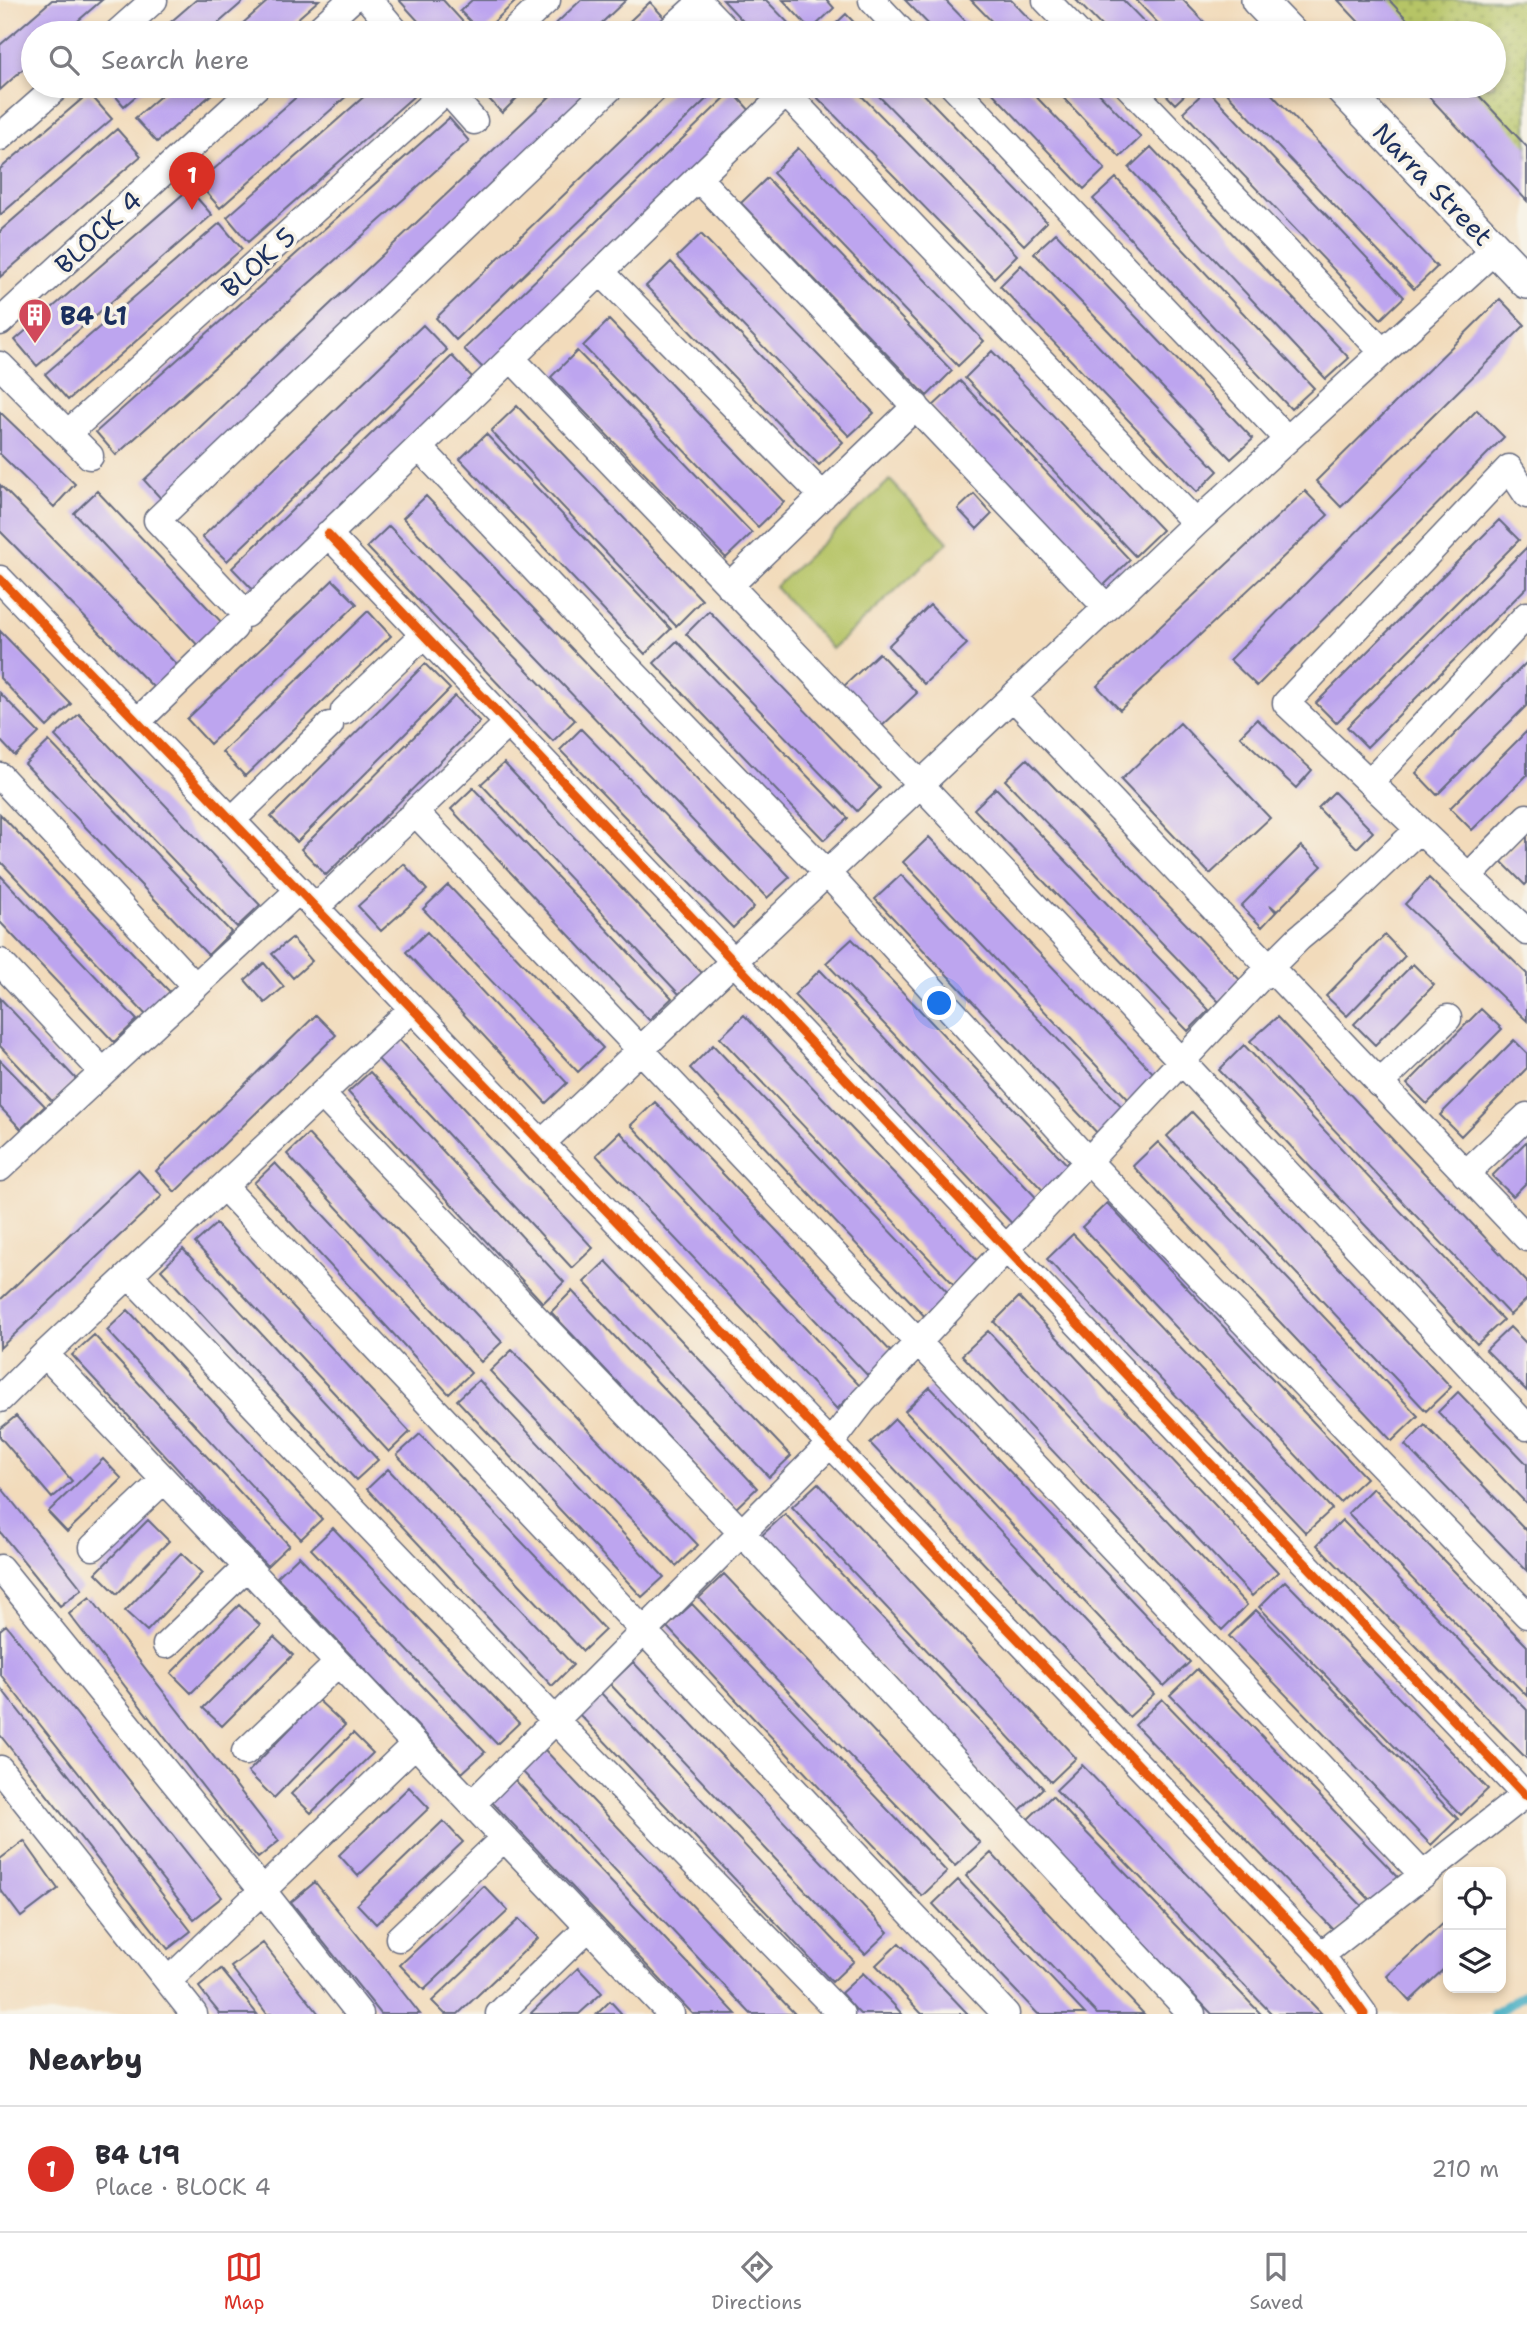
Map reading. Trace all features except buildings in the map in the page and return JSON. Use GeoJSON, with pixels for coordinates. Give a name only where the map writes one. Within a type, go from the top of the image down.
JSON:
{"type":"FeatureCollection","features":[{"type":"Feature","properties":{"kind":"street"},"geometry":{"type":"LineString","coordinates":[[131,21],[155,0]]}},
{"type":"Feature","properties":{"kind":"street"},"geometry":{"type":"LineString","coordinates":[[328,21],[351,0]]}},
{"type":"Feature","properties":{"kind":"street"},"geometry":{"type":"LineString","coordinates":[[369,0],[387,21]]}},
{"type":"Feature","properties":{"kind":"street"},"geometry":{"type":"LineString","coordinates":[[525,21],[547,0]]}},
{"type":"Feature","properties":{"kind":"street"},"geometry":{"type":"LineString","coordinates":[[872,0],[892,21]]}},
{"type":"Feature","properties":{"kind":"street"},"geometry":{"type":"LineString","coordinates":[[1046,0],[1066,21]]}},
{"type":"Feature","properties":{"kind":"street"},"geometry":{"type":"LineString","coordinates":[[1258,0],[1278,21]]}},
{"type":"Feature","properties":{"kind":"street"},"geometry":{"type":"LineString","coordinates":[[679,21],[698,1],[717,21]]}},
{"type":"Feature","properties":{"kind":"street"},"geometry":{"type":"LineString","coordinates":[[0,137],[44,98]]}},
{"type":"Feature","properties":{"kind":"street","name":"BLOCK 4"},"geometry":{"type":"LineString","coordinates":[[0,322],[244,98]]}},
{"type":"Feature","properties":{"kind":"street","name":"BLOK 5"},"geometry":{"type":"LineString","coordinates":[[68,433],[434,98]]}},
{"type":"Feature","properties":{"kind":"street"},"geometry":{"type":"LineString","coordinates":[[454,98],[474,121]]}},
{"type":"Feature","properties":{"kind":"street"},"geometry":{"type":"LineString","coordinates":[[599,98],[158,520],[246,614],[698,178],[775,98]]}},
{"type":"Feature","properties":{"kind":"street"},"geometry":{"type":"LineString","coordinates":[[791,98],[1196,523]]}},
{"type":"Feature","properties":{"kind":"street"},"geometry":{"type":"LineString","coordinates":[[964,98],[1287,439]]}},
{"type":"Feature","properties":{"kind":"street"},"geometry":{"type":"LineString","coordinates":[[1140,98],[1383,352]]}},
{"type":"Feature","properties":{"kind":"street","name":"Narra Street"},"geometry":{"type":"LineString","coordinates":[[1351,98],[1527,282]]}},
{"type":"Feature","properties":{"kind":"street"},"geometry":{"type":"LineString","coordinates":[[698,178],[1107,608]]}},
{"type":"Feature","properties":{"kind":"street"},"geometry":{"type":"LineString","coordinates":[[542,1143],[1196,523],[1496,249]]}},
{"type":"Feature","properties":{"kind":"street"},"geometry":{"type":"LineString","coordinates":[[601,272],[823,496]]}},
{"type":"Feature","properties":{"kind":"street"},"geometry":{"type":"LineString","coordinates":[[511,358],[920,784],[1527,1427]]}},
{"type":"Feature","properties":{"kind":"street"},"geometry":{"type":"LineString","coordinates":[[0,365],[90,456]]}},
{"type":"Feature","properties":{"kind":"street"},"geometry":{"type":"LineString","coordinates":[[729,586],[916,406]]}},
{"type":"Feature","properties":{"kind":"street"},"geometry":{"type":"LineString","coordinates":[[419,447],[827,873],[1088,1161],[1527,1615]]}},
{"type":"Feature","properties":{"kind":"street"},"geometry":{"type":"LineString","coordinates":[[1527,495],[1508,468],[1286,703],[1527,932]]}},
{"type":"Feature","properties":{"kind":"street"},"geometry":{"type":"LineString","coordinates":[[328,534],[1526,1794],[1321,1955]]}},
{"type":"Feature","properties":{"kind":"street"},"geometry":{"type":"LineString","coordinates":[[0,579],[1321,1955],[1364,2014]]}},
{"type":"Feature","properties":{"kind":"street"},"geometry":{"type":"LineString","coordinates":[[1370,782],[1527,615]]}},
{"type":"Feature","properties":{"kind":"street"},"geometry":{"type":"LineString","coordinates":[[137,722],[234,628]]}},
{"type":"Feature","properties":{"kind":"street"},"geometry":{"type":"LineString","coordinates":[[232,820],[424,635]]}},
{"type":"Feature","properties":{"kind":"street"},"geometry":{"type":"LineString","coordinates":[[1013,697],[1527,1238]]}},
{"type":"Feature","properties":{"kind":"street"},"geometry":{"type":"LineString","coordinates":[[508,723],[415,812],[1423,1875]]}},
{"type":"Feature","properties":{"kind":"street"},"geometry":{"type":"LineString","coordinates":[[0,776],[195,986]]}},
{"type":"Feature","properties":{"kind":"street"},"geometry":{"type":"LineString","coordinates":[[1468,876],[1527,817]]}},
{"type":"Feature","properties":{"kind":"street"},"geometry":{"type":"LineString","coordinates":[[3,1159],[103,1072],[195,986],[407,820]]}},
{"type":"Feature","properties":{"kind":"street"},"geometry":{"type":"LineString","coordinates":[[472,1804],[830,1444],[863,1401],[1298,938],[1347,898],[1418,830]]}},
{"type":"Feature","properties":{"kind":"street"},"geometry":{"type":"LineString","coordinates":[[0,962],[103,1072]]}},
{"type":"Feature","properties":{"kind":"street"},"geometry":{"type":"LineString","coordinates":[[0,1399],[412,1009]]}},
{"type":"Feature","properties":{"kind":"street"},"geometry":{"type":"LineString","coordinates":[[1380,1084],[1448,1018]]}},
{"type":"Feature","properties":{"kind":"street"},"geometry":{"type":"LineString","coordinates":[[322,1095],[742,1532],[1192,2014]]}},
{"type":"Feature","properties":{"kind":"street"},"geometry":{"type":"LineString","coordinates":[[1465,1174],[1527,1116]]}},
{"type":"Feature","properties":{"kind":"street"},"geometry":{"type":"LineString","coordinates":[[224,1188],[1006,2014]]}},
{"type":"Feature","properties":{"kind":"street"},"geometry":{"type":"LineString","coordinates":[[130,1275],[555,1720],[841,2014]]}},
{"type":"Feature","properties":{"kind":"street"},"geometry":{"type":"LineString","coordinates":[[45,1354],[671,2014]]}},
{"type":"Feature","properties":{"kind":"street"},"geometry":{"type":"LineString","coordinates":[[93,1547],[164,1480]]}},
{"type":"Feature","properties":{"kind":"street"},"geometry":{"type":"LineString","coordinates":[[166,1645],[247,1567]]}},
{"type":"Feature","properties":{"kind":"street"},"geometry":{"type":"LineString","coordinates":[[0,1568],[360,2014]]}},
{"type":"Feature","properties":{"kind":"street"},"geometry":{"type":"LineString","coordinates":[[245,1752],[338,1663]]}},
{"type":"Feature","properties":{"kind":"street"},"geometry":{"type":"LineString","coordinates":[[168,1981],[415,1744]]}},
{"type":"Feature","properties":{"kind":"street"},"geometry":{"type":"LineString","coordinates":[[0,1769],[194,2014]]}},
{"type":"Feature","properties":{"kind":"street"},"geometry":{"type":"LineString","coordinates":[[399,1938],[504,1838]]}},
{"type":"Feature","properties":{"kind":"street"},"geometry":{"type":"LineString","coordinates":[[499,2014],[589,1927]]}},
{"type":"Feature","properties":{"kind":"green space"},"geometry":{"type":"Polygon","coordinates":[[[1379,0],[1527,0],[1527,157],[1471,98],[1506,98],[1506,21],[1399,21],[1379,0]]]}},
{"type":"Feature","properties":{"kind":"green space"},"geometry":{"type":"Polygon","coordinates":[[[890,480],[948,542],[832,649],[775,587],[890,480]]]}},
{"type":"Feature","properties":{"kind":"waterway"},"geometry":{"type":"LineString","coordinates":[[1494,2014],[1527,1993]]}},
{"type":"Feature","properties":{"kind":"cycle path"},"geometry":{"type":"LineString","coordinates":[[328,534],[1525,1795]]}},
{"type":"Feature","properties":{"kind":"cycle path"},"geometry":{"type":"LineString","coordinates":[[0,579],[1321,1955],[1364,2014]]}},
{"type":"Feature","properties":{"kind":"place","name":"B4 L19"},"geometry":{"type":"Point","coordinates":[192,210]}},
{"type":"Feature","properties":{"kind":"place","name":"B4 L1"},"geometry":{"type":"Point","coordinates":[35,345]}}]}
